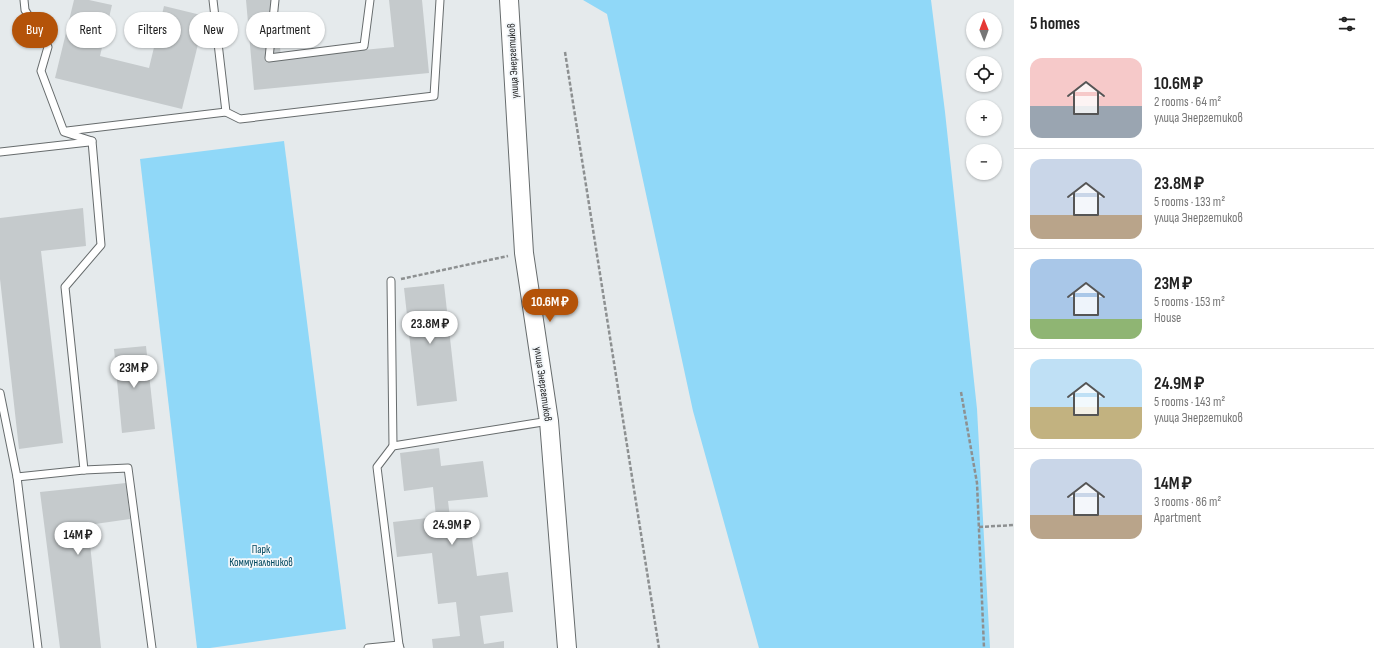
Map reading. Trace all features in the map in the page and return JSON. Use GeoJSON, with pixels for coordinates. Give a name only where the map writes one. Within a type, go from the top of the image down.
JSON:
{"type":"FeatureCollection","features":[{"type":"Feature","properties":{"kind":"street","name":"улица Энергетиков"},"geometry":{"type":"LineString","coordinates":[[509,0],[524,253],[549,421],[567,648]]}},
{"type":"Feature","properties":{"kind":"lane"},"geometry":{"type":"LineString","coordinates":[[24,0],[25,10],[48,47],[41,71],[64,132]]}},
{"type":"Feature","properties":{"kind":"lane"},"geometry":{"type":"LineString","coordinates":[[213,0],[226,112]]}},
{"type":"Feature","properties":{"kind":"lane"},"geometry":{"type":"LineString","coordinates":[[275,0],[269,58],[364,46],[370,0]]}},
{"type":"Feature","properties":{"kind":"lane"},"geometry":{"type":"LineString","coordinates":[[64,132],[226,112],[240,119],[434,96],[440,0]]}},
{"type":"Feature","properties":{"kind":"lane"},"geometry":{"type":"LineString","coordinates":[[64,132],[92,141]]}},
{"type":"Feature","properties":{"kind":"lane"},"geometry":{"type":"LineString","coordinates":[[0,152],[92,141]]}},
{"type":"Feature","properties":{"kind":"lane"},"geometry":{"type":"LineString","coordinates":[[84,470],[65,288],[102,245],[92,141]]}},
{"type":"Feature","properties":{"kind":"lane"},"geometry":{"type":"LineString","coordinates":[[368,648],[399,646],[377,467],[393,446],[391,281]]}},
{"type":"Feature","properties":{"kind":"lane"},"geometry":{"type":"LineString","coordinates":[[0,393],[17,477],[38,648]]}},
{"type":"Feature","properties":{"kind":"lane"},"geometry":{"type":"LineString","coordinates":[[393,446],[549,421]]}},
{"type":"Feature","properties":{"kind":"lane"},"geometry":{"type":"LineString","coordinates":[[17,477],[84,470],[128,468],[152,648]]}},
{"type":"Feature","properties":{"kind":"path"},"geometry":{"type":"LineString","coordinates":[[565,52],[659,648]]}},
{"type":"Feature","properties":{"kind":"path"},"geometry":{"type":"LineString","coordinates":[[391,281],[524,253]]}},
{"type":"Feature","properties":{"kind":"path"},"geometry":{"type":"LineString","coordinates":[[961,392],[977,483],[984,648]]}},
{"type":"Feature","properties":{"kind":"path"},"geometry":{"type":"LineString","coordinates":[[979,527],[1014,525]]}},
{"type":"Feature","properties":{"kind":"green space"},"geometry":{"type":"Polygon","coordinates":[[[583,0],[931,0],[945,112],[977,409],[990,648],[759,648],[693,411],[607,14],[583,0]]]}},
{"type":"Feature","properties":{"kind":"green space","name":"Парк Коммунальников"},"geometry":{"type":"Polygon","coordinates":[[[284,141],[346,629],[210,648],[197,648],[140,159],[284,141]]]}},
{"type":"Feature","properties":{"kind":"building"},"geometry":{"type":"Polygon","coordinates":[[[74,0],[89,0],[112,5],[110,12],[71,12],[74,0]]]}},
{"type":"Feature","properties":{"kind":"building"},"geometry":{"type":"Polygon","coordinates":[[[246,0],[276,0],[277,12],[247,12],[246,0]]]}},
{"type":"Feature","properties":{"kind":"building"},"geometry":{"type":"Polygon","coordinates":[[[389,0],[422,0],[429,73],[254,90],[250,48],[280,48],[281,58],[394,47],[389,0]]]}},
{"type":"Feature","properties":{"kind":"building"},"geometry":{"type":"Polygon","coordinates":[[[164,6],[189,12],[189,48],[197,48],[182,109],[55,78],[66,33],[66,48],[102,48],[100,56],[149,68],[154,48],[181,48],[181,12],[163,12],[164,6]]]}},
{"type":"Feature","properties":{"kind":"building"},"geometry":{"type":"Polygon","coordinates":[[[83,208],[86,246],[41,251],[63,443],[19,449],[0,279],[0,218],[83,208]]]}},
{"type":"Feature","properties":{"kind":"building"},"geometry":{"type":"Polygon","coordinates":[[[444,284],[457,401],[417,406],[404,288],[444,284]]]}},
{"type":"Feature","properties":{"kind":"building"},"geometry":{"type":"Polygon","coordinates":[[[146,346],[155,429],[122,433],[114,349],[146,346]]]}},
{"type":"Feature","properties":{"kind":"building"},"geometry":{"type":"Polygon","coordinates":[[[439,448],[441,466],[483,461],[488,497],[448,501],[452,534],[471,531],[477,576],[508,572],[513,612],[480,616],[484,644],[504,641],[504,648],[433,648],[432,639],[460,636],[456,602],[438,604],[432,553],[397,557],[393,522],[436,517],[433,487],[404,491],[400,453],[439,448]]]}},
{"type":"Feature","properties":{"kind":"building"},"geometry":{"type":"Polygon","coordinates":[[[126,483],[130,519],[88,525],[101,648],[60,648],[40,492],[126,483]]]}}]}
